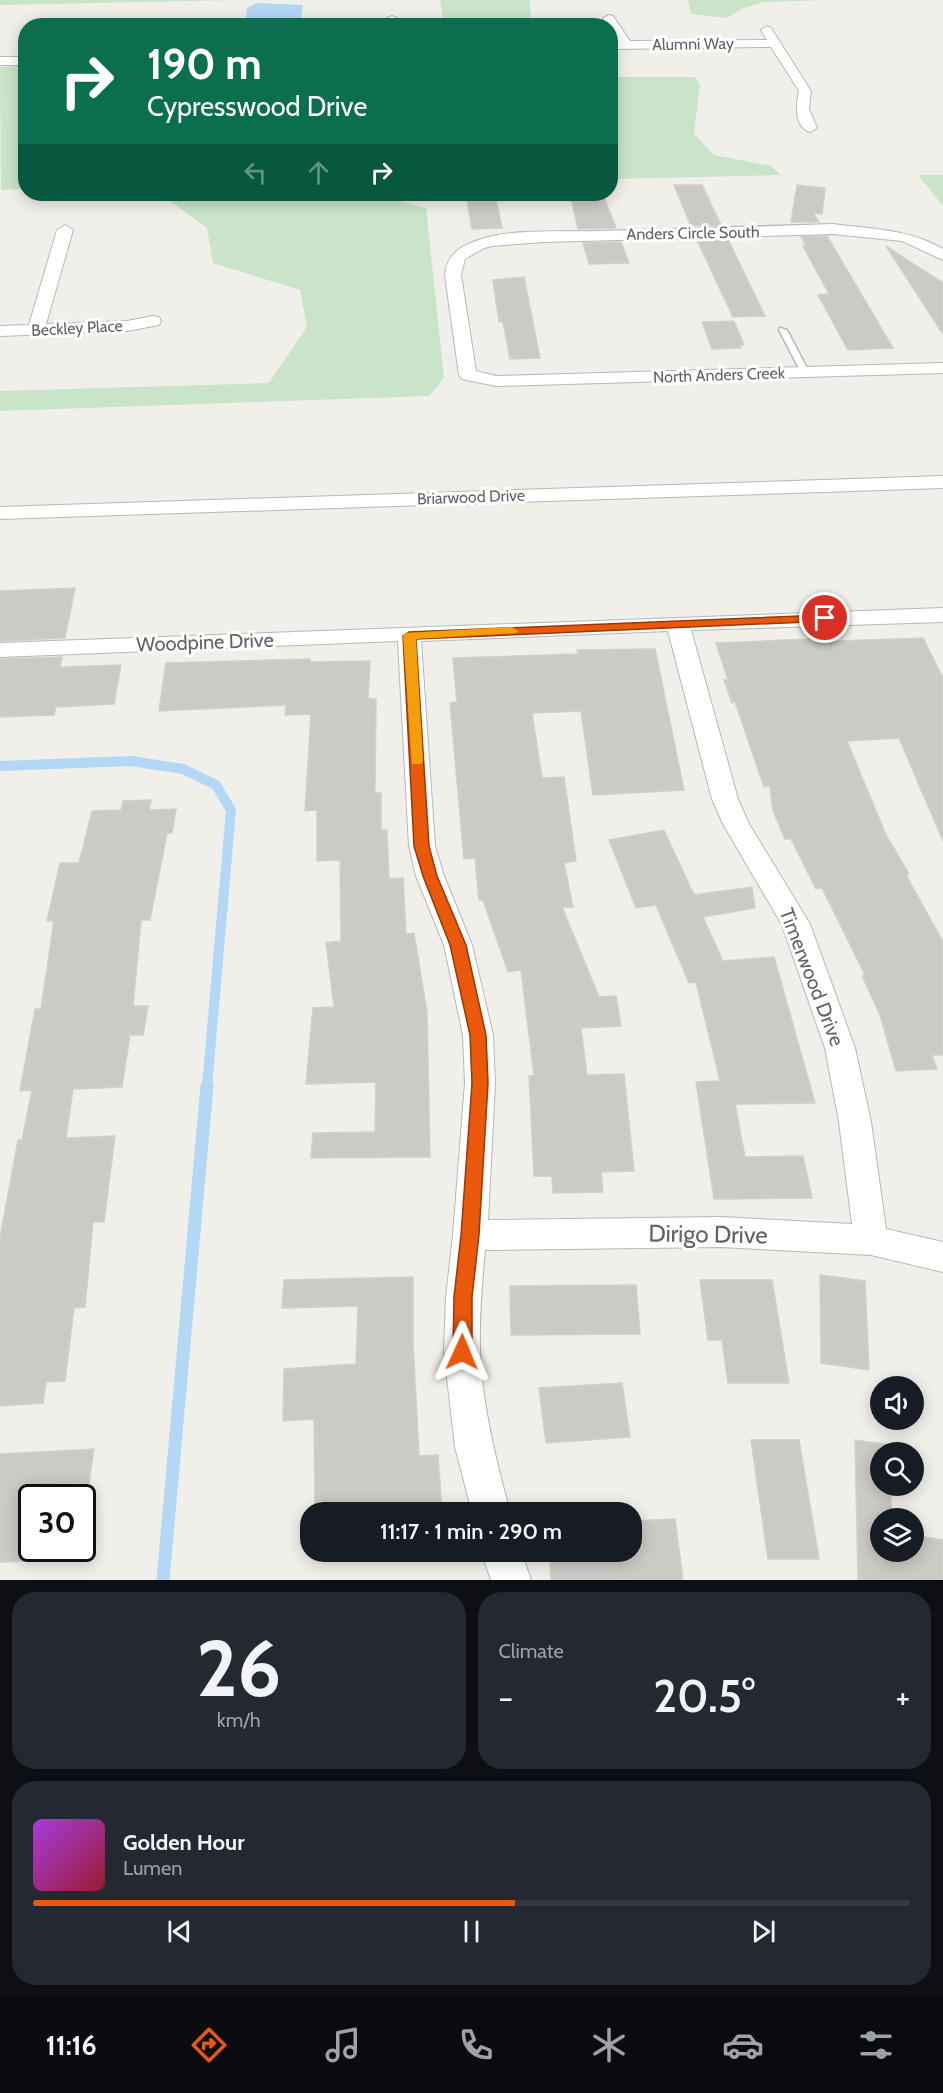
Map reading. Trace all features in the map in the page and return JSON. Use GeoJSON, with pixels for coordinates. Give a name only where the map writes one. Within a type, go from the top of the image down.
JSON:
{"type":"FeatureCollection","features":[{"type":"Feature","properties":{"kind":"street"},"geometry":{"type":"LineString","coordinates":[[755,27],[767,29],[805,91],[802,109],[810,128]]}},
{"type":"Feature","properties":{"kind":"street"},"geometry":{"type":"LineString","coordinates":[[618,32],[626,45]]}},
{"type":"Feature","properties":{"kind":"street","name":"Alumni Way"},"geometry":{"type":"LineString","coordinates":[[618,45],[739,37],[776,43]]}},
{"type":"Feature","properties":{"kind":"street"},"geometry":{"type":"LineString","coordinates":[[0,61],[18,61]]}},
{"type":"Feature","properties":{"kind":"street"},"geometry":{"type":"LineString","coordinates":[[36,330],[65,230]]}},
{"type":"Feature","properties":{"kind":"street","name":"Anders Circle South"},"geometry":{"type":"LineString","coordinates":[[467,250],[490,241],[543,237],[822,230],[859,231],[904,237],[920,242],[943,255]]}},
{"type":"Feature","properties":{"kind":"street","name":"North Anders Creek"},"geometry":{"type":"LineString","coordinates":[[467,250],[458,256],[454,264],[453,275],[468,375],[496,381],[943,368]]}},
{"type":"Feature","properties":{"kind":"street","name":"Beckley Place"},"geometry":{"type":"LineString","coordinates":[[0,331],[128,326],[153,321]]}},
{"type":"Feature","properties":{"kind":"street","name":"Briarwood Drive"},"geometry":{"type":"LineString","coordinates":[[0,513],[943,482]]}},
{"type":"Feature","properties":{"kind":"street","name":"Woodpine Drive"},"geometry":{"type":"LineString","coordinates":[[0,650],[779,620],[942,617]]}},
{"type":"Feature","properties":{"kind":"street","name":"Timerwood Drive"},"geometry":{"type":"LineString","coordinates":[[678,625],[725,799],[736,824],[796,924],[840,1048],[855,1122],[871,1240]]}},
{"type":"Feature","properties":{"kind":"street"},"geometry":{"type":"LineString","coordinates":[[409,636],[422,846],[430,876],[458,945],[478,1035],[480,1083],[470,1235],[463,1297],[462,1352],[474,1447],[488,1502]]}},
{"type":"Feature","properties":{"kind":"street","name":"Dirigo Drive"},"geometry":{"type":"LineString","coordinates":[[470,1235],[721,1232],[871,1240],[943,1257]]}},
{"type":"Feature","properties":{"kind":"street"},"geometry":{"type":"LineString","coordinates":[[505,1562],[511,1580]]}},
{"type":"Feature","properties":{"kind":"lane"},"geometry":{"type":"LineString","coordinates":[[783,330],[804,372]]}},
{"type":"Feature","properties":{"kind":"green space"},"geometry":{"type":"Polygon","coordinates":[[[0,0],[237,0],[0,5],[0,0]]]}},
{"type":"Feature","properties":{"kind":"green space"},"geometry":{"type":"Polygon","coordinates":[[[440,0],[530,0],[531,18],[443,18],[440,0]]]}},
{"type":"Feature","properties":{"kind":"green space"},"geometry":{"type":"Polygon","coordinates":[[[688,0],[827,0],[764,2],[741,9],[727,18],[691,14],[688,0]]]}},
{"type":"Feature","properties":{"kind":"green space"},"geometry":{"type":"Polygon","coordinates":[[[18,66],[18,189],[1,190],[0,67],[18,66]]]}},
{"type":"Feature","properties":{"kind":"green space"},"geometry":{"type":"Polygon","coordinates":[[[618,77],[695,77],[700,84],[694,134],[714,155],[771,166],[781,175],[618,179],[618,77]]]}},
{"type":"Feature","properties":{"kind":"green space"},"geometry":{"type":"Polygon","coordinates":[[[918,175],[943,175],[943,206],[918,175]]]}},
{"type":"Feature","properties":{"kind":"green space"},"geometry":{"type":"Polygon","coordinates":[[[170,201],[400,201],[426,208],[444,378],[429,396],[0,411],[0,391],[269,383],[307,327],[300,290],[213,263],[207,228],[170,201]]]}},
{"type":"Feature","properties":{"kind":"water"},"geometry":{"type":"Polygon","coordinates":[[[256,3],[303,5],[301,18],[246,18],[247,8],[256,3]]]}},
{"type":"Feature","properties":{"kind":"building"},"geometry":{"type":"Polygon","coordinates":[[[674,185],[702,185],[721,225],[691,226],[674,185]]]}},
{"type":"Feature","properties":{"kind":"building"},"geometry":{"type":"Polygon","coordinates":[[[797,185],[825,188],[822,214],[813,213],[819,222],[791,222],[797,185]]]}},
{"type":"Feature","properties":{"kind":"building"},"geometry":{"type":"Polygon","coordinates":[[[467,201],[496,201],[502,228],[472,229],[467,201]]]}},
{"type":"Feature","properties":{"kind":"building"},"geometry":{"type":"Polygon","coordinates":[[[572,201],[606,201],[616,228],[578,229],[572,201]]]}},
{"type":"Feature","properties":{"kind":"building"},"geometry":{"type":"Polygon","coordinates":[[[827,236],[893,348],[848,350],[818,295],[829,294],[803,246],[806,246],[801,237],[827,236]]]}},
{"type":"Feature","properties":{"kind":"building"},"geometry":{"type":"Polygon","coordinates":[[[728,239],[765,316],[733,317],[697,240],[728,239]]]}},
{"type":"Feature","properties":{"kind":"building"},"geometry":{"type":"Polygon","coordinates":[[[621,242],[629,263],[589,264],[583,243],[621,242]]]}},
{"type":"Feature","properties":{"kind":"building"},"geometry":{"type":"Polygon","coordinates":[[[886,246],[943,283],[943,334],[886,246]]]}},
{"type":"Feature","properties":{"kind":"building"},"geometry":{"type":"Polygon","coordinates":[[[524,277],[540,358],[510,359],[503,322],[499,322],[493,280],[524,277]]]}},
{"type":"Feature","properties":{"kind":"building"},"geometry":{"type":"Polygon","coordinates":[[[734,321],[744,345],[740,345],[741,348],[712,349],[702,322],[734,321]]]}},
{"type":"Feature","properties":{"kind":"building"},"geometry":{"type":"Polygon","coordinates":[[[75,588],[65,638],[0,641],[0,591],[75,588]]]}},
{"type":"Feature","properties":{"kind":"building"},"geometry":{"type":"Polygon","coordinates":[[[923,638],[943,678],[943,841],[899,738],[847,741],[886,835],[909,874],[906,875],[943,942],[943,1055],[932,1055],[937,1069],[896,1071],[880,1015],[862,976],[865,975],[822,888],[816,889],[791,839],[785,839],[773,811],[770,786],[764,787],[735,702],[732,703],[724,680],[728,680],[716,643],[923,638]]]}},
{"type":"Feature","properties":{"kind":"building"},"geometry":{"type":"Polygon","coordinates":[[[655,649],[684,790],[593,795],[581,711],[532,713],[542,778],[564,777],[576,861],[564,863],[573,907],[562,907],[599,997],[616,996],[621,1026],[581,1028],[587,1075],[624,1074],[634,1171],[601,1172],[603,1192],[553,1193],[552,1176],[534,1176],[529,1076],[534,1075],[521,970],[508,972],[483,900],[479,900],[475,858],[464,859],[450,703],[457,702],[453,658],[578,654],[577,650],[655,649]]]}},
{"type":"Feature","properties":{"kind":"building"},"geometry":{"type":"Polygon","coordinates":[[[62,657],[60,667],[121,665],[114,704],[56,707],[54,715],[0,717],[0,659],[62,657]]]}},
{"type":"Feature","properties":{"kind":"building"},"geometry":{"type":"Polygon","coordinates":[[[310,659],[310,662],[370,661],[368,699],[376,699],[375,793],[381,793],[381,830],[387,830],[389,879],[403,878],[406,934],[414,933],[427,1012],[430,1157],[311,1158],[313,1133],[375,1132],[376,1082],[306,1084],[313,1008],[334,1007],[326,943],[341,941],[340,860],[317,861],[317,810],[305,811],[311,714],[285,715],[286,705],[159,711],[166,663],[310,659]]]}},
{"type":"Feature","properties":{"kind":"building"},"geometry":{"type":"Polygon","coordinates":[[[151,800],[149,810],[176,809],[172,833],[167,833],[150,920],[141,920],[133,1006],[148,1006],[143,1035],[130,1035],[122,1087],[73,1089],[66,1138],[115,1136],[104,1222],[93,1222],[85,1307],[74,1308],[65,1381],[46,1382],[43,1403],[0,1406],[0,1238],[18,1140],[22,1140],[32,1090],[20,1091],[35,1009],[41,1009],[54,921],[47,921],[60,863],[79,863],[92,811],[121,810],[123,801],[151,800]]]}},
{"type":"Feature","properties":{"kind":"building"},"geometry":{"type":"Polygon","coordinates":[[[664,830],[694,895],[752,887],[755,908],[703,917],[723,961],[774,957],[815,1103],[735,1104],[745,1157],[803,1156],[812,1198],[714,1199],[696,1082],[720,1081],[696,982],[689,983],[656,905],[636,908],[609,840],[664,830]]]}},
{"type":"Feature","properties":{"kind":"building"},"geometry":{"type":"Polygon","coordinates":[[[820,1275],[865,1281],[869,1370],[821,1363],[820,1275]]]}},
{"type":"Feature","properties":{"kind":"building"},"geometry":{"type":"Polygon","coordinates":[[[413,1277],[413,1341],[419,1456],[438,1455],[441,1502],[315,1502],[314,1419],[283,1421],[284,1369],[356,1364],[358,1306],[282,1308],[284,1280],[413,1277]]]}},
{"type":"Feature","properties":{"kind":"building"},"geometry":{"type":"Polygon","coordinates":[[[700,1280],[772,1280],[789,1383],[728,1383],[722,1340],[708,1340],[700,1280]]]}},
{"type":"Feature","properties":{"kind":"building"},"geometry":{"type":"Polygon","coordinates":[[[636,1285],[640,1334],[511,1335],[510,1286],[636,1285]]]}},
{"type":"Feature","properties":{"kind":"building"},"geometry":{"type":"Polygon","coordinates":[[[622,1383],[630,1437],[546,1443],[539,1388],[622,1383]]]}},
{"type":"Feature","properties":{"kind":"building"},"geometry":{"type":"Polygon","coordinates":[[[751,1440],[799,1440],[819,1559],[768,1559],[751,1440]]]}},
{"type":"Feature","properties":{"kind":"building"},"geometry":{"type":"Polygon","coordinates":[[[855,1440],[870,1442],[870,1496],[891,1496],[891,1508],[870,1508],[870,1562],[924,1562],[924,1537],[943,1540],[943,1580],[858,1580],[855,1440]]]}},
{"type":"Feature","properties":{"kind":"building"},"geometry":{"type":"Polygon","coordinates":[[[94,1449],[89,1483],[18,1484],[18,1561],[0,1562],[0,1454],[94,1449]]]}},
{"type":"Feature","properties":{"kind":"building"},"geometry":{"type":"Polygon","coordinates":[[[675,1519],[683,1580],[551,1580],[550,1562],[642,1562],[642,1521],[675,1519]]]}},
{"type":"Feature","properties":{"kind":"waterway"},"geometry":{"type":"LineString","coordinates":[[0,766],[131,761],[183,769],[216,785],[231,810],[207,1087]]}},
{"type":"Feature","properties":{"kind":"waterway"},"geometry":{"type":"LineString","coordinates":[[163,1580],[207,1086]]}},
{"type":"Feature","properties":{"kind":"slow traffic"},"geometry":{"type":"LineString","coordinates":[[417,761],[409,636],[512,631]]}},
{"type":"Feature","properties":{"kind":"route"},"geometry":{"type":"LineString","coordinates":[[462,1352],[463,1297],[470,1235],[480,1083],[478,1035],[458,945],[430,876],[422,846],[409,636],[825,618]]}}]}
